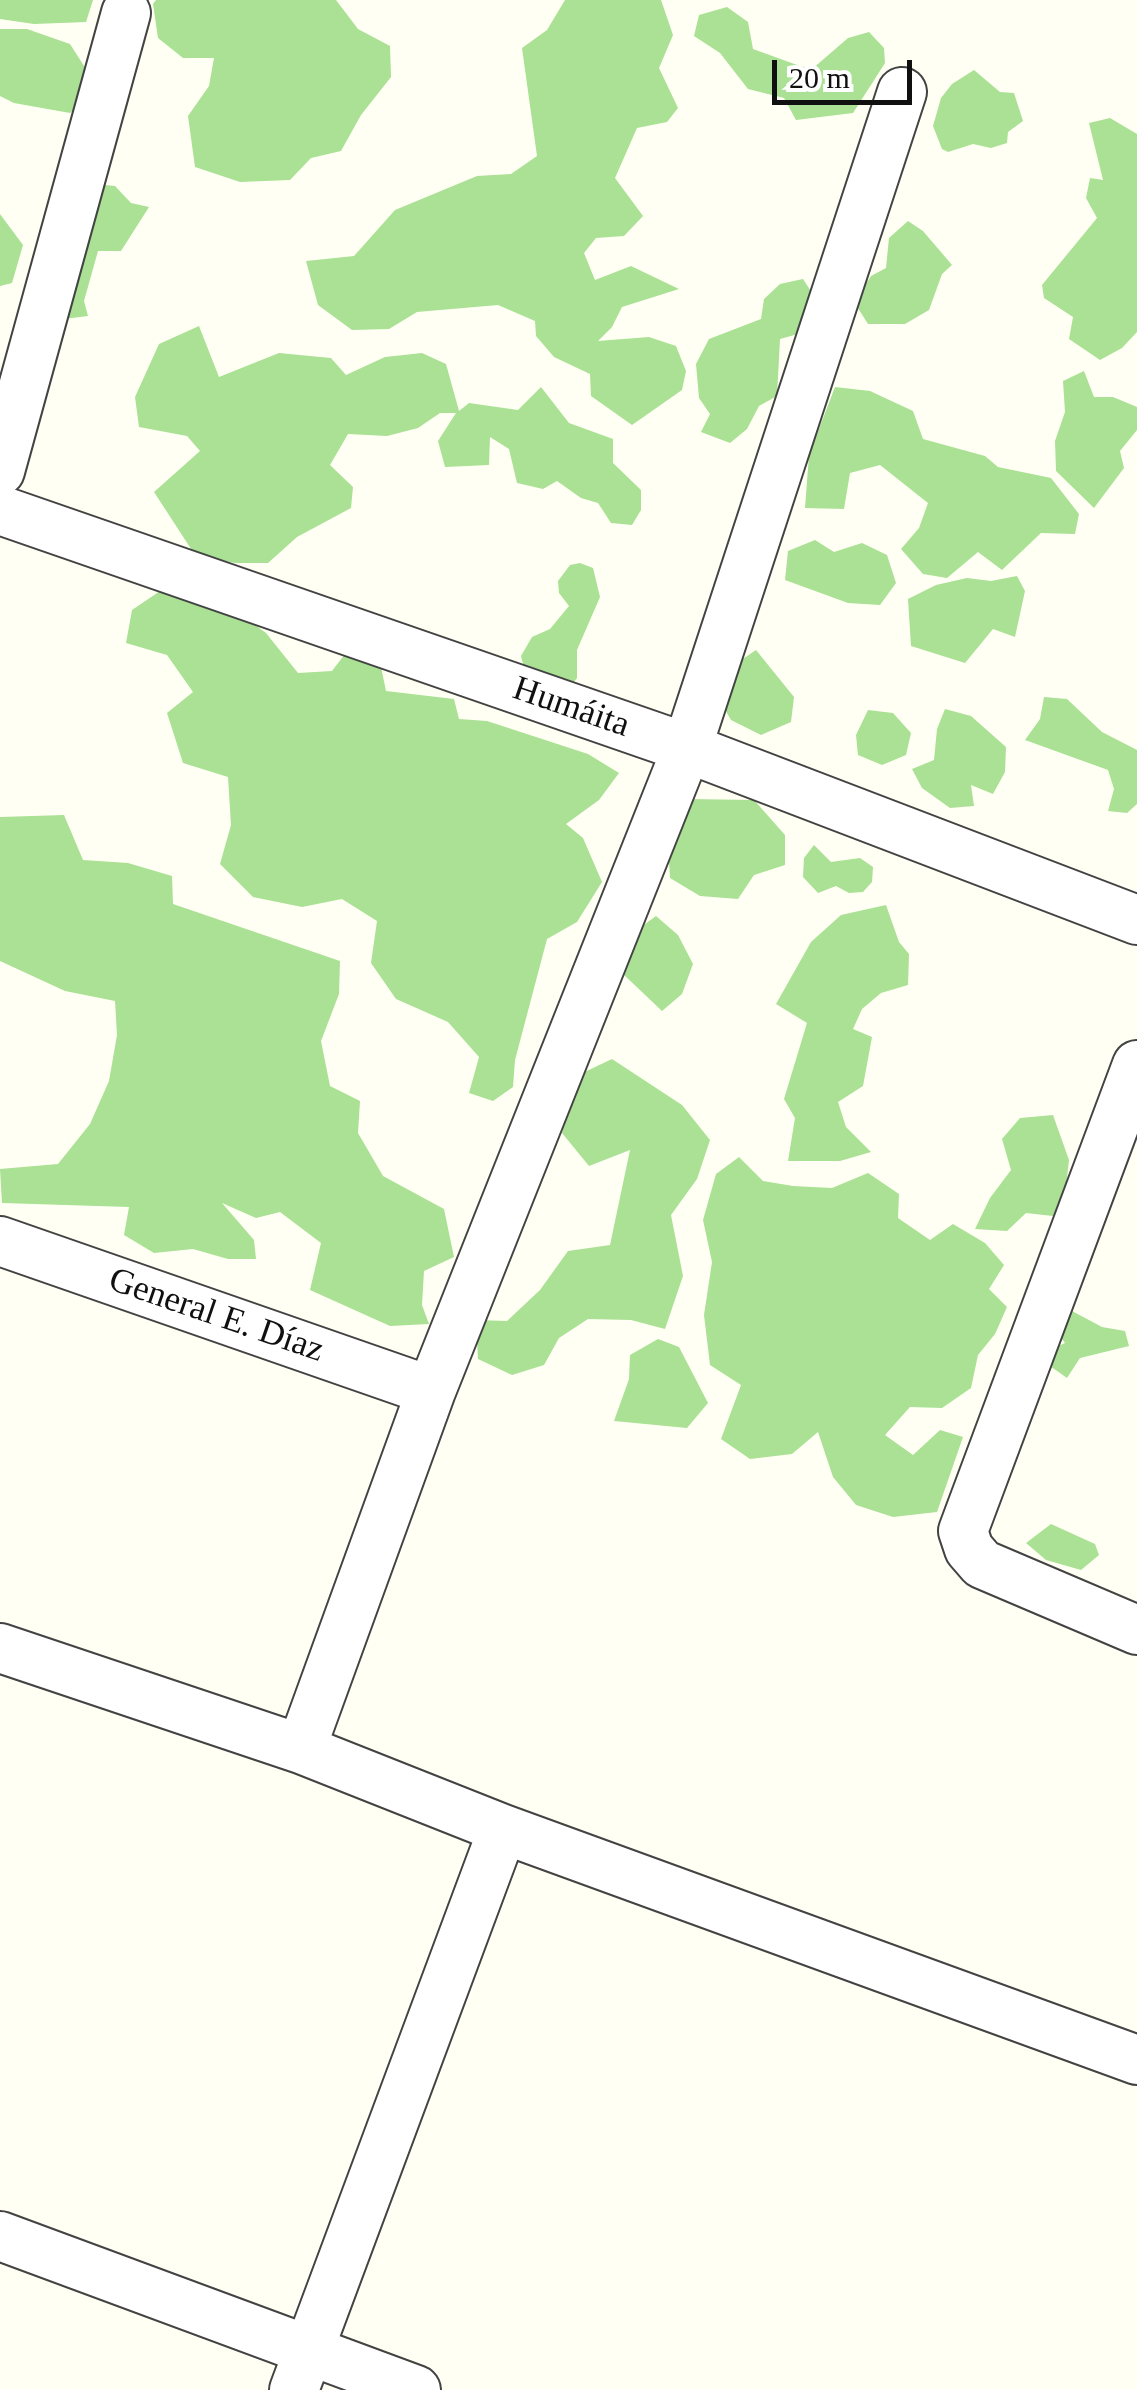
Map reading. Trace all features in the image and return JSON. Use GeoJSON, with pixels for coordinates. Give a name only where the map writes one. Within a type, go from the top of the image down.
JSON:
{"type":"FeatureCollection","features":[{"type":"Feature","properties":{"kind":"street"},"geometry":{"type":"LineString","coordinates":[[0,471],[126,13]]}},
{"type":"Feature","properties":{"kind":"street"},"geometry":{"type":"LineString","coordinates":[[301,1749],[431,1391],[687,748],[902,92]]}},
{"type":"Feature","properties":{"kind":"street","name":"Humáita"},"geometry":{"type":"LineString","coordinates":[[0,510],[687,748],[1137,920]]}},
{"type":"Feature","properties":{"kind":"street"},"geometry":{"type":"LineString","coordinates":[[1137,1065],[963,1531],[969,1549],[982,1564],[1137,1630]]}},
{"type":"Feature","properties":{"kind":"street","name":"General E. Díaz"},"geometry":{"type":"LineString","coordinates":[[0,1242],[431,1391]]}},
{"type":"Feature","properties":{"kind":"street"},"geometry":{"type":"LineString","coordinates":[[0,1648],[301,1749],[503,1829],[1137,2060]]}},
{"type":"Feature","properties":{"kind":"street"},"geometry":{"type":"LineString","coordinates":[[301,2369],[503,1829]]}},
{"type":"Feature","properties":{"kind":"street"},"geometry":{"type":"LineString","coordinates":[[0,2236],[301,2369],[416,2390]]}},
{"type":"Feature","properties":{"kind":"green space"},"geometry":{"type":"Polygon","coordinates":[[[0,0],[93,0],[86,22],[34,24],[0,19],[0,0]]]}},
{"type":"Feature","properties":{"kind":"green space"},"geometry":{"type":"Polygon","coordinates":[[[156,0],[336,0],[358,29],[390,46],[391,77],[361,115],[341,151],[311,158],[290,180],[240,182],[195,167],[188,116],[209,86],[214,58],[183,58],[158,38],[153,4],[156,0]]]}},
{"type":"Feature","properties":{"kind":"green space"},"geometry":{"type":"Polygon","coordinates":[[[565,0],[661,0],[673,35],[659,68],[678,108],[667,122],[637,128],[615,178],[643,216],[624,236],[596,238],[584,253],[595,280],[631,266],[679,289],[622,307],[612,327],[598,341],[649,337],[676,346],[686,371],[682,390],[632,425],[591,396],[590,374],[554,357],[536,336],[535,321],[498,305],[417,312],[389,329],[352,330],[318,305],[306,261],[354,256],[395,210],[477,176],[511,174],[537,156],[522,48],[547,30],[565,0]]]}},
{"type":"Feature","properties":{"kind":"green space"},"geometry":{"type":"Polygon","coordinates":[[[727,7],[748,22],[753,49],[811,70],[848,38],[869,32],[884,48],[885,63],[853,113],[796,120],[784,98],[748,89],[720,53],[694,36],[699,15],[727,7]]]}},
{"type":"Feature","properties":{"kind":"green space"},"geometry":{"type":"Polygon","coordinates":[[[0,29],[27,29],[70,44],[86,69],[84,99],[70,113],[14,103],[0,96],[0,29]]]}},
{"type":"Feature","properties":{"kind":"green space"},"geometry":{"type":"Polygon","coordinates":[[[974,70],[1000,92],[1014,93],[1023,121],[1008,132],[1007,143],[991,148],[973,144],[948,152],[942,149],[933,126],[941,98],[952,84],[974,70]]]}},
{"type":"Feature","properties":{"kind":"green space"},"geometry":{"type":"Polygon","coordinates":[[[1110,118],[1137,134],[1137,332],[1122,348],[1100,360],[1069,339],[1073,317],[1044,298],[1042,285],[1097,218],[1086,198],[1090,178],[1103,180],[1089,123],[1110,118]]]}},
{"type":"Feature","properties":{"kind":"green space"},"geometry":{"type":"Polygon","coordinates":[[[95,184],[115,186],[131,203],[149,207],[121,251],[98,251],[84,301],[88,316],[56,320],[95,184]]]}},
{"type":"Feature","properties":{"kind":"green space"},"geometry":{"type":"Polygon","coordinates":[[[0,214],[23,245],[12,283],[0,286],[0,214]]]}},
{"type":"Feature","properties":{"kind":"green space"},"geometry":{"type":"Polygon","coordinates":[[[908,221],[923,231],[952,265],[942,274],[929,310],[905,324],[868,324],[854,302],[871,276],[886,268],[889,238],[908,221]]]}},
{"type":"Feature","properties":{"kind":"green space"},"geometry":{"type":"Polygon","coordinates":[[[803,279],[816,299],[798,334],[780,339],[777,396],[759,406],[747,429],[730,443],[701,432],[710,414],[699,398],[696,364],[709,339],[761,319],[764,299],[780,284],[803,279]]]}},
{"type":"Feature","properties":{"kind":"green space"},"geometry":{"type":"Polygon","coordinates":[[[199,326],[219,377],[279,353],[331,358],[346,375],[385,357],[422,353],[446,364],[459,411],[469,403],[518,410],[541,387],[569,423],[613,439],[613,463],[641,490],[641,510],[632,525],[611,523],[598,503],[581,498],[557,481],[543,489],[517,483],[509,449],[490,437],[489,465],[445,467],[438,441],[456,413],[440,413],[418,428],[387,436],[348,434],[330,465],[353,487],[351,508],[297,537],[268,563],[235,563],[195,555],[154,492],[200,451],[187,436],[139,427],[135,397],[159,344],[199,326]]]}},
{"type":"Feature","properties":{"kind":"green space"},"geometry":{"type":"Polygon","coordinates":[[[1084,371],[1094,397],[1113,397],[1137,407],[1137,430],[1120,451],[1124,468],[1094,508],[1056,471],[1055,441],[1065,412],[1063,381],[1084,371]]]}},
{"type":"Feature","properties":{"kind":"green space"},"geometry":{"type":"Polygon","coordinates":[[[835,387],[870,391],[913,411],[923,439],[985,456],[998,467],[1051,478],[1079,514],[1075,534],[1041,533],[1002,570],[978,552],[947,578],[923,574],[901,549],[919,528],[928,503],[880,465],[850,473],[844,509],[805,508],[809,455],[835,387]]]}},
{"type":"Feature","properties":{"kind":"green space"},"geometry":{"type":"Polygon","coordinates":[[[815,540],[834,552],[862,543],[887,555],[896,583],[880,605],[848,603],[785,580],[788,551],[815,540]]]}},
{"type":"Feature","properties":{"kind":"green space"},"geometry":{"type":"Polygon","coordinates":[[[580,563],[593,568],[600,597],[577,650],[577,678],[571,686],[528,682],[521,656],[532,637],[550,629],[569,606],[559,593],[558,581],[570,565],[580,563]]]}},
{"type":"Feature","properties":{"kind":"green space"},"geometry":{"type":"Polygon","coordinates":[[[1017,576],[1025,591],[1015,637],[993,629],[965,663],[911,646],[908,599],[936,585],[967,578],[991,581],[1017,576]]]}},
{"type":"Feature","properties":{"kind":"green space"},"geometry":{"type":"Polygon","coordinates":[[[163,589],[233,609],[266,633],[298,673],[332,671],[345,654],[380,662],[386,691],[454,699],[459,719],[487,721],[588,754],[619,773],[599,800],[566,824],[583,838],[602,882],[577,922],[547,939],[515,1060],[513,1087],[493,1101],[469,1093],[479,1057],[448,1022],[396,999],[371,963],[377,921],[342,899],[302,907],[253,897],[220,864],[231,825],[228,777],[183,763],[167,713],[193,692],[167,655],[126,643],[132,610],[163,589]]]}},
{"type":"Feature","properties":{"kind":"green space"},"geometry":{"type":"Polygon","coordinates":[[[756,650],[794,697],[791,722],[761,735],[731,720],[720,701],[728,669],[756,650]]]}},
{"type":"Feature","properties":{"kind":"green space"},"geometry":{"type":"Polygon","coordinates":[[[1044,697],[1067,699],[1102,732],[1137,750],[1137,804],[1127,813],[1108,811],[1114,789],[1108,770],[1025,740],[1040,719],[1044,697]]]}},
{"type":"Feature","properties":{"kind":"green space"},"geometry":{"type":"Polygon","coordinates":[[[945,709],[971,716],[1006,747],[1005,772],[993,794],[971,785],[974,806],[950,808],[922,788],[912,769],[934,760],[937,729],[945,709]]]}},
{"type":"Feature","properties":{"kind":"green space"},"geometry":{"type":"Polygon","coordinates":[[[868,710],[893,713],[911,733],[906,755],[882,765],[858,755],[856,735],[868,710]]]}},
{"type":"Feature","properties":{"kind":"green space"},"geometry":{"type":"Polygon","coordinates":[[[689,799],[754,800],[785,835],[785,865],[754,875],[738,899],[700,896],[670,878],[667,829],[689,799]]]}},
{"type":"Feature","properties":{"kind":"green space"},"geometry":{"type":"Polygon","coordinates":[[[64,815],[83,860],[128,863],[172,876],[173,904],[340,961],[339,994],[321,1041],[330,1086],[360,1101],[358,1133],[383,1176],[444,1209],[454,1257],[424,1271],[422,1305],[429,1324],[390,1326],[310,1290],[321,1243],[280,1212],[256,1218],[222,1203],[254,1240],[256,1259],[228,1259],[193,1249],[154,1253],[124,1235],[129,1207],[2,1203],[0,1169],[58,1164],[90,1124],[109,1081],[117,1035],[115,1001],[65,991],[0,961],[0,817],[64,815]]]}},
{"type":"Feature","properties":{"kind":"green space"},"geometry":{"type":"Polygon","coordinates":[[[814,845],[831,862],[860,858],[873,867],[872,882],[863,892],[849,893],[836,886],[818,893],[803,877],[804,858],[814,845]]]}},
{"type":"Feature","properties":{"kind":"green space"},"geometry":{"type":"Polygon","coordinates":[[[886,905],[899,942],[909,954],[908,985],[881,993],[862,1009],[853,1029],[872,1037],[863,1086],[838,1102],[846,1127],[871,1152],[840,1161],[788,1161],[795,1118],[784,1099],[807,1023],[776,1004],[811,942],[841,915],[886,905]]]}},
{"type":"Feature","properties":{"kind":"green space"},"geometry":{"type":"Polygon","coordinates":[[[656,916],[678,935],[693,964],[682,994],[662,1011],[622,973],[626,938],[656,916]]]}},
{"type":"Feature","properties":{"kind":"green space"},"geometry":{"type":"Polygon","coordinates":[[[612,1059],[682,1105],[710,1140],[697,1179],[671,1215],[683,1276],[665,1329],[631,1320],[588,1319],[559,1338],[544,1365],[512,1375],[478,1359],[476,1320],[507,1321],[540,1290],[568,1251],[610,1245],[630,1150],[589,1166],[562,1133],[574,1077],[612,1059]]]}},
{"type":"Feature","properties":{"kind":"green space"},"geometry":{"type":"Polygon","coordinates":[[[1053,1115],[1069,1160],[1065,1195],[1053,1216],[1026,1213],[1007,1231],[975,1229],[990,1198],[1011,1170],[1002,1139],[1020,1118],[1053,1115]]]}},
{"type":"Feature","properties":{"kind":"green space"},"geometry":{"type":"Polygon","coordinates":[[[739,1157],[763,1181],[793,1186],[832,1188],[868,1173],[899,1194],[898,1218],[930,1240],[953,1224],[985,1243],[1004,1265],[989,1289],[1007,1307],[995,1334],[978,1355],[971,1388],[942,1408],[910,1407],[885,1435],[913,1455],[940,1430],[963,1437],[937,1512],[893,1517],[856,1505],[833,1477],[818,1432],[792,1454],[750,1459],[721,1439],[741,1385],[710,1365],[704,1315],[712,1262],[703,1220],[716,1174],[739,1157]]]}},
{"type":"Feature","properties":{"kind":"green space"},"geometry":{"type":"Polygon","coordinates":[[[1072,1311],[1102,1327],[1125,1331],[1129,1346],[1080,1358],[1067,1378],[1050,1366],[1052,1349],[1065,1343],[1052,1325],[1060,1313],[1072,1311]]]}},
{"type":"Feature","properties":{"kind":"green space"},"geometry":{"type":"Polygon","coordinates":[[[658,1339],[679,1347],[708,1403],[687,1428],[614,1421],[629,1379],[630,1355],[658,1339]]]}},
{"type":"Feature","properties":{"kind":"green space"},"geometry":{"type":"Polygon","coordinates":[[[1051,1524],[1095,1544],[1099,1555],[1081,1570],[1046,1560],[1026,1543],[1051,1524]]]}}]}
